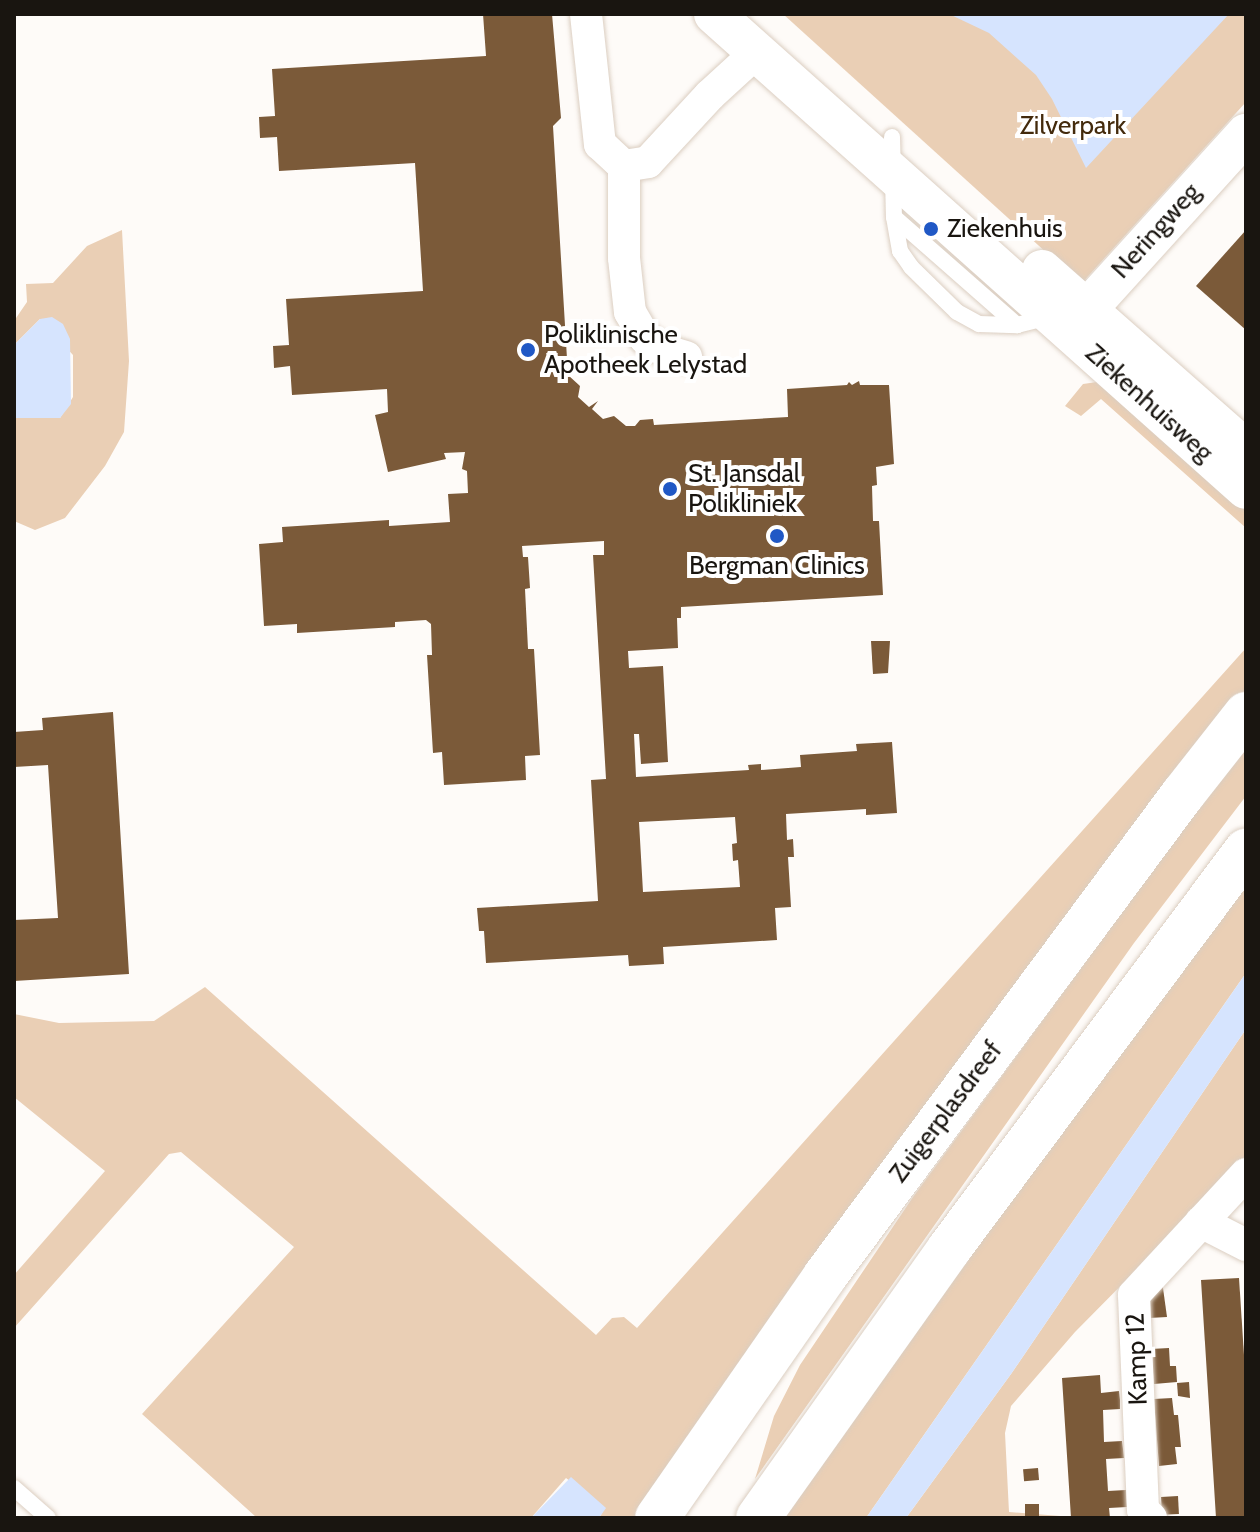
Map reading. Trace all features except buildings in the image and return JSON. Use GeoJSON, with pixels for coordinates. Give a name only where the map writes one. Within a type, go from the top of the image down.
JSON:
{"type":"FeatureCollection","features":[{"type":"Feature","properties":{"kind":"main road","name":"Zuigerplasdreef"},"geometry":{"type":"LineString","coordinates":[[657,1518],[825,1276],[1183,794],[1246,714]]}},
{"type":"Feature","properties":{"kind":"main road"},"geometry":{"type":"LineString","coordinates":[[758,1518],[949,1249],[1246,850]]}},
{"type":"Feature","properties":{"kind":"street"},"geometry":{"type":"LineString","coordinates":[[586,14],[600,144],[624,166],[623,246],[630,312],[645,338],[665,351],[686,357]]}},
{"type":"Feature","properties":{"kind":"street","name":"Ziekenhuisweg"},"geometry":{"type":"LineString","coordinates":[[714,14],[755,33],[892,137],[1056,320],[1246,450]]}},
{"type":"Feature","properties":{"kind":"street"},"geometry":{"type":"LineString","coordinates":[[624,166],[648,162],[710,95],[755,33]]}},
{"type":"Feature","properties":{"kind":"street","name":"Ziekenhuisweg"},"geometry":{"type":"LineString","coordinates":[[755,33],[895,177],[1246,489]]}},
{"type":"Feature","properties":{"kind":"street","name":"Neringweg"},"geometry":{"type":"LineString","coordinates":[[1056,320],[1246,134]]}},
{"type":"Feature","properties":{"kind":"street","name":"Kamp 12"},"geometry":{"type":"LineString","coordinates":[[1151,1518],[1143,1510],[1134,1295],[1246,1174]]}},
{"type":"Feature","properties":{"kind":"street"},"geometry":{"type":"LineString","coordinates":[[1201,1222],[1246,1245]]}},
{"type":"Feature","properties":{"kind":"lane"},"geometry":{"type":"LineString","coordinates":[[892,137],[894,217],[900,251],[905,259],[957,312],[979,324],[1056,320]]}},
{"type":"Feature","properties":{"kind":"lane","name":"Ziekenhuisweg"},"geometry":{"type":"LineString","coordinates":[[894,217],[1056,320]]}},
{"type":"Feature","properties":{"kind":"lane"},"geometry":{"type":"LineString","coordinates":[[14,1488],[48,1518]]}},
{"type":"Feature","properties":{"kind":"green space","name":"Zilverpark"},"geometry":{"type":"Polygon","coordinates":[[[783,14],[1246,14],[1246,102],[1081,284],[783,14]]]}},
{"type":"Feature","properties":{"kind":"green space"},"geometry":{"type":"Polygon","coordinates":[[[122,230],[129,361],[124,432],[105,466],[65,518],[35,530],[14,521],[14,418],[60,418],[73,397],[73,355],[40,319],[14,345],[14,321],[27,302],[26,284],[53,283],[87,246],[122,230]]]}},
{"type":"Feature","properties":{"kind":"green space"},"geometry":{"type":"Polygon","coordinates":[[[1111,380],[1246,499],[1246,528],[1101,399],[1081,416],[1065,406],[1083,384],[1111,380]]]}},
{"type":"Feature","properties":{"kind":"green space"},"geometry":{"type":"Polygon","coordinates":[[[1246,648],[1246,693],[1196,750],[636,1518],[599,1518],[605,1508],[566,1478],[531,1518],[257,1518],[142,1414],[294,1247],[181,1152],[169,1154],[14,1328],[14,1275],[105,1171],[14,1097],[14,1014],[59,1023],[154,1021],[205,987],[596,1335],[612,1318],[624,1317],[637,1328],[1246,648]]]}},
{"type":"Feature","properties":{"kind":"green space"},"geometry":{"type":"Polygon","coordinates":[[[1246,744],[1246,796],[1134,943],[755,1479],[774,1416],[800,1365],[913,1197],[1246,744]]]}},
{"type":"Feature","properties":{"kind":"green space"},"geometry":{"type":"Polygon","coordinates":[[[1246,879],[1246,973],[866,1518],[780,1518],[1246,879]]]}},
{"type":"Feature","properties":{"kind":"green space"},"geometry":{"type":"Polygon","coordinates":[[[1246,1029],[1246,1159],[1075,1332],[1011,1406],[1005,1433],[1009,1512],[1086,1518],[906,1518],[1011,1374],[1246,1029]]]}},
{"type":"Feature","properties":{"kind":"water"},"geometry":{"type":"Polygon","coordinates":[[[949,14],[1229,14],[1086,168],[1052,99],[1036,75],[989,33],[949,14]]]}},
{"type":"Feature","properties":{"kind":"water"},"geometry":{"type":"Polygon","coordinates":[[[52,317],[63,324],[70,339],[71,404],[60,418],[14,418],[14,345],[40,319],[52,317]]]}},
{"type":"Feature","properties":{"kind":"water"},"geometry":{"type":"Polygon","coordinates":[[[1246,973],[1246,1029],[1011,1374],[906,1518],[866,1518],[1246,973]]]}},
{"type":"Feature","properties":{"kind":"water"},"geometry":{"type":"Polygon","coordinates":[[[571,1477],[606,1508],[599,1518],[531,1518],[571,1477]]]}},
{"type":"Feature","properties":{"kind":"place","name":"Ziekenhuis"},"geometry":{"type":"Point","coordinates":[931,229]}},
{"type":"Feature","properties":{"kind":"place","name":"Poliklinische Apotheek Lelystad"},"geometry":{"type":"Point","coordinates":[528,350]}},
{"type":"Feature","properties":{"kind":"place","name":"St. Jansdal Polikliniek"},"geometry":{"type":"Point","coordinates":[670,489]}},
{"type":"Feature","properties":{"kind":"place","name":"Bergman Clinics"},"geometry":{"type":"Point","coordinates":[777,536]}}]}
